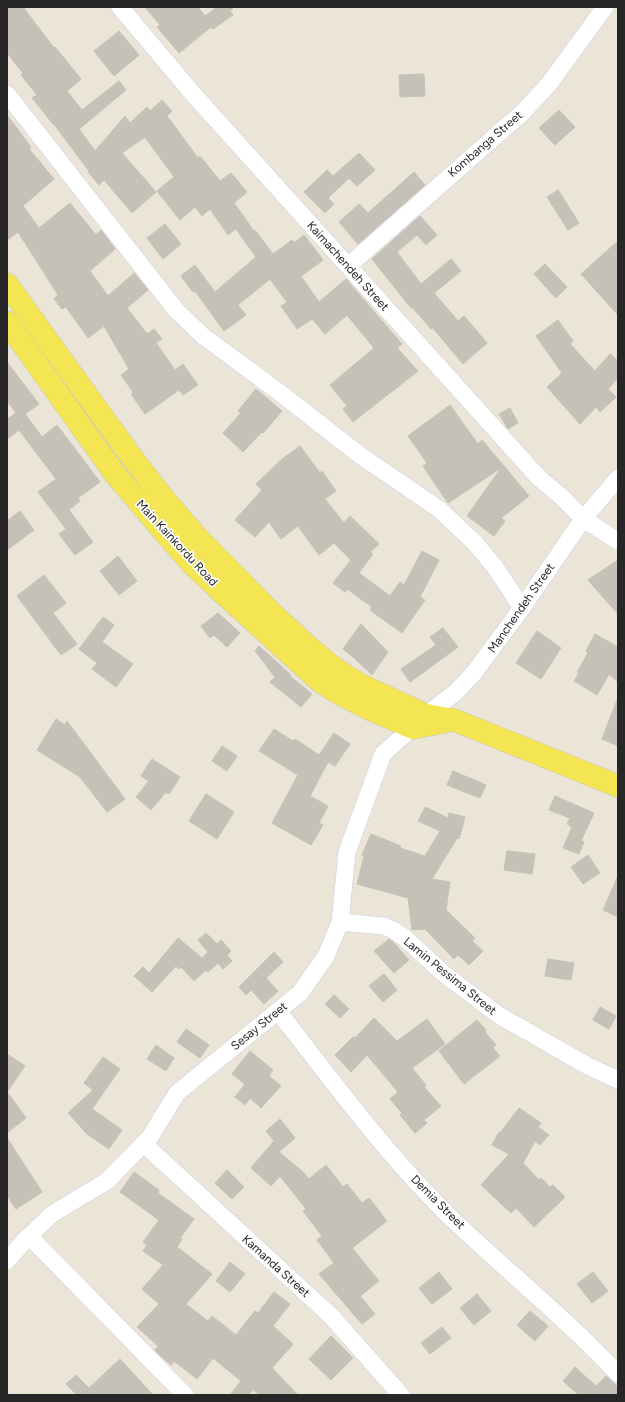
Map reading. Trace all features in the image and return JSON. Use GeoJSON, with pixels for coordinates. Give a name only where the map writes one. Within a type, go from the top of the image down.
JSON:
{"type":"FeatureCollection","features":[{"type":"Feature","properties":{"kind":"main road"},"geometry":{"type":"LineString","coordinates":[[7,284],[133,459],[165,500],[198,538],[274,615],[334,668],[419,722],[454,720],[618,786]]}},
{"type":"Feature","properties":{"kind":"main road","name":"Main Kainkordu Road"},"geometry":{"type":"LineString","coordinates":[[7,322],[115,474],[168,538],[192,564],[317,679],[349,700],[419,722]]}},
{"type":"Feature","properties":{"kind":"main road"},"geometry":{"type":"LineString","coordinates":[[115,474],[133,459]]}},
{"type":"Feature","properties":{"kind":"street","name":"Kaimachendeh Street"},"geometry":{"type":"LineString","coordinates":[[120,7],[194,95],[539,478],[583,519],[618,541]]}},
{"type":"Feature","properties":{"kind":"street","name":"Kombanga Street"},"geometry":{"type":"LineString","coordinates":[[348,266],[523,112],[549,84],[605,7]]}},
{"type":"Feature","properties":{"kind":"street"},"geometry":{"type":"LineString","coordinates":[[7,94],[176,310],[203,336],[279,392],[361,456],[438,509],[480,549],[495,566],[522,608]]}},
{"type":"Feature","properties":{"kind":"street","name":"Manchendeh Street"},"geometry":{"type":"LineString","coordinates":[[419,722],[456,692],[473,674],[522,608],[583,519],[618,478]]}},
{"type":"Feature","properties":{"kind":"street","name":"Sesay Street"},"geometry":{"type":"LineString","coordinates":[[7,1261],[29,1236],[52,1214],[107,1181],[150,1137],[177,1093],[300,993],[326,956],[340,922],[347,852],[383,754],[419,722]]}},
{"type":"Feature","properties":{"kind":"street","name":"Lamin Pessima Street"},"geometry":{"type":"LineString","coordinates":[[340,922],[384,926],[392,930],[404,937],[450,978],[500,1016],[588,1066],[618,1080]]}},
{"type":"Feature","properties":{"kind":"street","name":"Demia Street"},"geometry":{"type":"LineString","coordinates":[[278,1011],[384,1146],[448,1214],[564,1320],[618,1374]]}},
{"type":"Feature","properties":{"kind":"street","name":"Kamanda Street"},"geometry":{"type":"LineString","coordinates":[[144,1144],[331,1316],[402,1395]]}},
{"type":"Feature","properties":{"kind":"street"},"geometry":{"type":"LineString","coordinates":[[29,1236],[185,1395]]}},
{"type":"Feature","properties":{"kind":"building"},"geometry":{"type":"Polygon","coordinates":[[[7,7],[23,7],[54,48],[55,47],[81,79],[67,91],[82,110],[119,81],[126,90],[79,129],[95,151],[125,116],[130,123],[147,107],[150,111],[162,100],[172,111],[167,116],[198,158],[200,156],[220,181],[231,173],[247,192],[234,203],[273,254],[292,240],[294,243],[304,235],[323,260],[301,276],[319,302],[346,279],[402,344],[397,348],[418,371],[353,422],[343,409],[347,406],[330,385],[374,348],[347,315],[325,334],[312,319],[297,329],[281,306],[287,302],[270,279],[238,305],[246,315],[224,331],[195,291],[193,292],[181,276],[195,265],[215,292],[256,257],[236,229],[228,235],[210,209],[202,216],[195,207],[180,220],[157,191],[174,177],[145,137],[122,153],[156,192],[132,213],[104,180],[99,185],[53,123],[32,98],[37,95],[21,75],[23,73],[7,53],[7,7]]]}},
{"type":"Feature","properties":{"kind":"building"},"geometry":{"type":"Polygon","coordinates":[[[145,7],[198,7],[205,16],[217,7],[233,8],[230,11],[233,15],[213,29],[211,27],[179,53],[157,27],[160,25],[145,7]]]}},
{"type":"Feature","properties":{"kind":"building"},"geometry":{"type":"Polygon","coordinates":[[[119,31],[139,55],[114,76],[94,51],[119,31]]]}},
{"type":"Feature","properties":{"kind":"building"},"geometry":{"type":"Polygon","coordinates":[[[424,74],[425,96],[400,97],[399,75],[424,74]]]}},
{"type":"Feature","properties":{"kind":"building"},"geometry":{"type":"Polygon","coordinates":[[[559,110],[575,127],[555,145],[539,128],[559,110]]]}},
{"type":"Feature","properties":{"kind":"building"},"geometry":{"type":"Polygon","coordinates":[[[7,115],[31,147],[29,149],[54,179],[23,206],[39,228],[70,203],[96,235],[101,230],[115,249],[90,271],[108,296],[134,273],[148,290],[127,308],[147,334],[154,329],[162,339],[156,343],[175,370],[183,364],[198,385],[183,395],[179,390],[145,414],[131,394],[133,392],[121,375],[129,369],[104,326],[88,338],[66,307],[62,309],[54,299],[58,295],[18,232],[7,240],[7,115]]]}},
{"type":"Feature","properties":{"kind":"building"},"geometry":{"type":"Polygon","coordinates":[[[359,153],[375,170],[357,186],[349,178],[328,198],[334,204],[325,213],[304,192],[327,170],[333,176],[359,153]]]}},
{"type":"Feature","properties":{"kind":"building"},"geometry":{"type":"Polygon","coordinates":[[[414,172],[425,185],[358,244],[339,222],[359,204],[368,213],[414,172]]]}},
{"type":"Feature","properties":{"kind":"building"},"geometry":{"type":"Polygon","coordinates":[[[558,190],[579,223],[568,230],[547,197],[558,190]]]}},
{"type":"Feature","properties":{"kind":"building"},"geometry":{"type":"Polygon","coordinates":[[[420,216],[437,235],[426,245],[417,235],[397,252],[421,284],[451,259],[461,271],[434,293],[458,321],[464,316],[487,343],[463,364],[432,327],[431,329],[412,307],[411,308],[372,259],[420,216]]]}},
{"type":"Feature","properties":{"kind":"building"},"geometry":{"type":"Polygon","coordinates":[[[165,224],[181,244],[163,259],[147,238],[165,224]]]}},
{"type":"Feature","properties":{"kind":"building"},"geometry":{"type":"Polygon","coordinates":[[[618,241],[618,315],[581,274],[618,241]]]}},
{"type":"Feature","properties":{"kind":"building"},"geometry":{"type":"Polygon","coordinates":[[[545,264],[567,287],[556,298],[534,274],[545,264]]]}},
{"type":"Feature","properties":{"kind":"building"},"geometry":{"type":"Polygon","coordinates":[[[558,320],[573,341],[570,344],[595,371],[610,354],[618,361],[618,378],[608,389],[616,397],[600,412],[596,407],[580,424],[547,387],[562,373],[536,336],[558,320]]]}},
{"type":"Feature","properties":{"kind":"building"},"geometry":{"type":"Polygon","coordinates":[[[7,362],[39,404],[25,414],[42,437],[57,425],[100,482],[78,498],[80,501],[69,510],[93,542],[75,555],[59,534],[66,529],[38,492],[56,479],[19,430],[7,439],[7,419],[16,413],[7,401],[7,362]]]}},
{"type":"Feature","properties":{"kind":"building"},"geometry":{"type":"Polygon","coordinates":[[[256,389],[282,411],[263,433],[262,432],[243,452],[223,433],[241,413],[238,411],[256,389]]]}},
{"type":"Feature","properties":{"kind":"building"},"geometry":{"type":"Polygon","coordinates":[[[450,405],[478,444],[482,440],[529,496],[501,518],[505,521],[494,536],[467,516],[501,468],[448,503],[423,466],[427,463],[408,436],[450,405]]]}},
{"type":"Feature","properties":{"kind":"building"},"geometry":{"type":"Polygon","coordinates":[[[510,408],[518,423],[508,429],[499,414],[510,408]]]}},
{"type":"Feature","properties":{"kind":"building"},"geometry":{"type":"Polygon","coordinates":[[[300,446],[320,473],[322,471],[336,491],[325,499],[344,523],[350,516],[379,544],[370,552],[373,554],[359,573],[390,596],[400,582],[404,585],[422,551],[439,560],[420,597],[425,600],[402,633],[370,610],[372,607],[347,589],[345,592],[333,583],[351,560],[334,543],[319,555],[298,526],[281,539],[269,522],[255,537],[235,520],[262,490],[256,484],[282,459],[300,446]]]}},
{"type":"Feature","properties":{"kind":"building"},"geometry":{"type":"Polygon","coordinates":[[[20,511],[34,530],[7,550],[7,521],[20,511]]]}},
{"type":"Feature","properties":{"kind":"building"},"geometry":{"type":"Polygon","coordinates":[[[118,556],[137,581],[119,595],[100,571],[118,556]]]}},
{"type":"Feature","properties":{"kind":"building"},"geometry":{"type":"Polygon","coordinates":[[[618,560],[618,614],[588,580],[618,560]]]}},
{"type":"Feature","properties":{"kind":"building"},"geometry":{"type":"Polygon","coordinates":[[[44,575],[66,603],[53,613],[77,644],[61,655],[17,596],[44,575]]]}},
{"type":"Feature","properties":{"kind":"building"},"geometry":{"type":"Polygon","coordinates":[[[218,613],[240,633],[227,647],[214,635],[210,638],[201,626],[218,613]]]}},
{"type":"Feature","properties":{"kind":"building"},"geometry":{"type":"Polygon","coordinates":[[[103,617],[114,625],[102,642],[133,664],[116,687],[92,669],[97,663],[79,649],[103,617]]]}},
{"type":"Feature","properties":{"kind":"building"},"geometry":{"type":"Polygon","coordinates":[[[361,624],[388,652],[372,675],[343,649],[361,624]]]}},
{"type":"Feature","properties":{"kind":"building"},"geometry":{"type":"Polygon","coordinates":[[[443,628],[458,647],[410,682],[401,669],[436,645],[430,637],[443,628]]]}},
{"type":"Feature","properties":{"kind":"building"},"geometry":{"type":"Polygon","coordinates":[[[537,631],[561,648],[541,679],[516,663],[537,631]]]}},
{"type":"Feature","properties":{"kind":"building"},"geometry":{"type":"Polygon","coordinates":[[[595,634],[618,647],[618,682],[609,674],[597,695],[574,681],[579,673],[577,672],[588,653],[586,651],[595,634]]]}},
{"type":"Feature","properties":{"kind":"building"},"geometry":{"type":"Polygon","coordinates":[[[259,646],[291,675],[290,676],[312,694],[301,707],[270,682],[275,677],[255,651],[259,646]]]}},
{"type":"Feature","properties":{"kind":"building"},"geometry":{"type":"Polygon","coordinates":[[[618,700],[618,746],[602,739],[618,700]]]}},
{"type":"Feature","properties":{"kind":"building"},"geometry":{"type":"Polygon","coordinates":[[[56,719],[65,725],[67,721],[125,799],[107,812],[80,777],[37,750],[56,719]]]}},
{"type":"Feature","properties":{"kind":"building"},"geometry":{"type":"Polygon","coordinates":[[[274,729],[293,741],[295,739],[319,755],[334,733],[350,744],[335,766],[328,762],[310,796],[328,806],[319,823],[323,825],[311,845],[272,823],[298,775],[259,751],[274,729]]]}},
{"type":"Feature","properties":{"kind":"building"},"geometry":{"type":"Polygon","coordinates":[[[222,746],[237,756],[227,771],[212,761],[222,746]]]}},
{"type":"Feature","properties":{"kind":"building"},"geometry":{"type":"Polygon","coordinates":[[[152,759],[180,777],[169,794],[166,792],[151,810],[136,797],[149,781],[141,776],[152,759]]]}},
{"type":"Feature","properties":{"kind":"building"},"geometry":{"type":"Polygon","coordinates":[[[453,771],[486,785],[480,798],[447,785],[453,771]]]}},
{"type":"Feature","properties":{"kind":"building"},"geometry":{"type":"Polygon","coordinates":[[[206,794],[234,812],[217,839],[189,821],[206,794]]]}},
{"type":"Feature","properties":{"kind":"building"},"geometry":{"type":"Polygon","coordinates":[[[555,796],[594,813],[581,841],[584,842],[579,854],[563,848],[572,827],[567,824],[570,818],[549,810],[555,796]]]}},
{"type":"Feature","properties":{"kind":"building"},"geometry":{"type":"Polygon","coordinates":[[[425,807],[448,818],[449,813],[465,817],[459,839],[457,838],[432,879],[450,882],[446,910],[475,938],[472,941],[483,951],[469,965],[458,955],[454,959],[425,929],[412,930],[408,898],[357,884],[364,856],[362,855],[371,834],[401,846],[400,848],[425,856],[440,831],[418,821],[425,807]]]}},
{"type":"Feature","properties":{"kind":"building"},"geometry":{"type":"Polygon","coordinates":[[[507,851],[535,854],[532,874],[504,870],[507,851]]]}},
{"type":"Feature","properties":{"kind":"building"},"geometry":{"type":"Polygon","coordinates":[[[588,855],[600,873],[583,884],[571,867],[588,855]]]}},
{"type":"Feature","properties":{"kind":"building"},"geometry":{"type":"Polygon","coordinates":[[[618,876],[618,917],[603,910],[618,876]]]}},
{"type":"Feature","properties":{"kind":"building"},"geometry":{"type":"Polygon","coordinates":[[[206,933],[217,944],[221,940],[231,951],[227,955],[232,961],[223,969],[218,963],[208,972],[206,970],[194,981],[181,967],[179,969],[176,966],[152,992],[134,976],[143,967],[149,973],[178,938],[202,958],[208,952],[198,940],[206,933]]]}},
{"type":"Feature","properties":{"kind":"building"},"geometry":{"type":"Polygon","coordinates":[[[389,939],[409,960],[394,973],[374,951],[389,939]]]}},
{"type":"Feature","properties":{"kind":"building"},"geometry":{"type":"Polygon","coordinates":[[[274,952],[283,962],[266,978],[278,991],[264,1004],[251,990],[246,995],[239,987],[274,952]]]}},
{"type":"Feature","properties":{"kind":"building"},"geometry":{"type":"Polygon","coordinates":[[[548,959],[574,963],[571,980],[545,976],[548,959]]]}},
{"type":"Feature","properties":{"kind":"building"},"geometry":{"type":"Polygon","coordinates":[[[384,974],[397,990],[383,1002],[369,986],[384,974]]]}},
{"type":"Feature","properties":{"kind":"building"},"geometry":{"type":"Polygon","coordinates":[[[334,995],[349,1009],[340,1018],[325,1004],[334,995]]]}},
{"type":"Feature","properties":{"kind":"building"},"geometry":{"type":"Polygon","coordinates":[[[600,1007],[616,1016],[609,1029],[593,1020],[600,1007]]]}},
{"type":"Feature","properties":{"kind":"building"},"geometry":{"type":"Polygon","coordinates":[[[374,1018],[397,1041],[427,1019],[445,1044],[412,1068],[426,1085],[424,1087],[441,1106],[424,1120],[427,1123],[415,1133],[400,1115],[402,1113],[390,1099],[398,1092],[367,1055],[351,1072],[335,1055],[353,1037],[355,1038],[374,1018]]]}},
{"type":"Feature","properties":{"kind":"building"},"geometry":{"type":"Polygon","coordinates":[[[477,1020],[496,1045],[493,1048],[500,1056],[464,1084],[439,1051],[477,1020]]]}},
{"type":"Feature","properties":{"kind":"building"},"geometry":{"type":"Polygon","coordinates":[[[186,1029],[209,1045],[200,1058],[177,1042],[186,1029]]]}},
{"type":"Feature","properties":{"kind":"building"},"geometry":{"type":"Polygon","coordinates":[[[156,1045],[174,1058],[166,1071],[147,1059],[156,1045]]]}},
{"type":"Feature","properties":{"kind":"building"},"geometry":{"type":"Polygon","coordinates":[[[250,1051],[273,1070],[269,1076],[281,1086],[261,1108],[250,1098],[245,1105],[235,1097],[245,1084],[232,1074],[250,1051]]]}},
{"type":"Feature","properties":{"kind":"building"},"geometry":{"type":"Polygon","coordinates":[[[7,1054],[25,1066],[7,1092],[7,1054]]]}},
{"type":"Feature","properties":{"kind":"building"},"geometry":{"type":"Polygon","coordinates":[[[103,1057],[120,1069],[92,1109],[122,1130],[109,1149],[87,1134],[68,1113],[93,1090],[84,1083],[103,1057]]]}},
{"type":"Feature","properties":{"kind":"building"},"geometry":{"type":"Polygon","coordinates":[[[7,1092],[26,1118],[7,1133],[7,1092]]]}},
{"type":"Feature","properties":{"kind":"building"},"geometry":{"type":"Polygon","coordinates":[[[519,1108],[541,1123],[538,1127],[549,1135],[540,1145],[535,1141],[523,1163],[539,1180],[541,1178],[550,1187],[553,1185],[565,1197],[534,1227],[516,1208],[511,1213],[481,1185],[509,1154],[492,1145],[499,1132],[500,1133],[519,1108]]]}},
{"type":"Feature","properties":{"kind":"building"},"geometry":{"type":"Polygon","coordinates":[[[280,1119],[295,1138],[279,1152],[302,1171],[309,1179],[326,1165],[343,1187],[347,1184],[362,1203],[369,1198],[387,1221],[352,1248],[379,1281],[360,1296],[375,1314],[362,1324],[319,1274],[334,1263],[317,1240],[322,1236],[303,1211],[306,1209],[280,1176],[271,1186],[251,1168],[274,1141],[266,1131],[280,1119]]]}},
{"type":"Feature","properties":{"kind":"building"},"geometry":{"type":"Polygon","coordinates":[[[7,1138],[42,1192],[16,1209],[7,1195],[7,1138]]]}},
{"type":"Feature","properties":{"kind":"building"},"geometry":{"type":"Polygon","coordinates":[[[227,1170],[244,1187],[232,1199],[215,1183],[227,1170]]]}},
{"type":"Feature","properties":{"kind":"building"},"geometry":{"type":"Polygon","coordinates":[[[134,1172],[159,1190],[158,1193],[194,1219],[180,1238],[182,1239],[177,1247],[212,1274],[186,1304],[208,1321],[212,1316],[236,1335],[255,1311],[258,1313],[274,1292],[290,1304],[273,1326],[293,1344],[272,1368],[298,1395],[260,1395],[253,1390],[248,1395],[230,1395],[241,1381],[213,1358],[197,1379],[174,1361],[171,1365],[155,1350],[158,1346],[137,1327],[159,1304],[142,1289],[163,1265],[143,1251],[147,1245],[143,1242],[159,1220],[120,1192],[134,1172]]]}},
{"type":"Feature","properties":{"kind":"building"},"geometry":{"type":"Polygon","coordinates":[[[230,1262],[245,1274],[230,1292],[216,1281],[230,1262]]]}},
{"type":"Feature","properties":{"kind":"building"},"geometry":{"type":"Polygon","coordinates":[[[439,1272],[452,1289],[432,1304],[419,1288],[439,1272]]]}},
{"type":"Feature","properties":{"kind":"building"},"geometry":{"type":"Polygon","coordinates":[[[593,1272],[608,1291],[592,1303],[577,1284],[593,1272]]]}},
{"type":"Feature","properties":{"kind":"building"},"geometry":{"type":"Polygon","coordinates":[[[477,1294],[491,1311],[474,1325],[460,1308],[477,1294]]]}},
{"type":"Feature","properties":{"kind":"building"},"geometry":{"type":"Polygon","coordinates":[[[530,1311],[548,1326],[535,1341],[517,1325],[530,1311]]]}},
{"type":"Feature","properties":{"kind":"building"},"geometry":{"type":"Polygon","coordinates":[[[442,1327],[451,1338],[430,1354],[421,1343],[442,1327]]]}},
{"type":"Feature","properties":{"kind":"building"},"geometry":{"type":"Polygon","coordinates":[[[331,1336],[353,1358],[331,1380],[309,1359],[331,1336]]]}},
{"type":"Feature","properties":{"kind":"building"},"geometry":{"type":"Polygon","coordinates":[[[120,1359],[153,1395],[77,1395],[66,1384],[76,1375],[89,1388],[120,1359]]]}},
{"type":"Feature","properties":{"kind":"building"},"geometry":{"type":"Polygon","coordinates":[[[575,1367],[596,1386],[606,1376],[618,1387],[618,1395],[579,1395],[563,1381],[575,1367]]]}}]}
